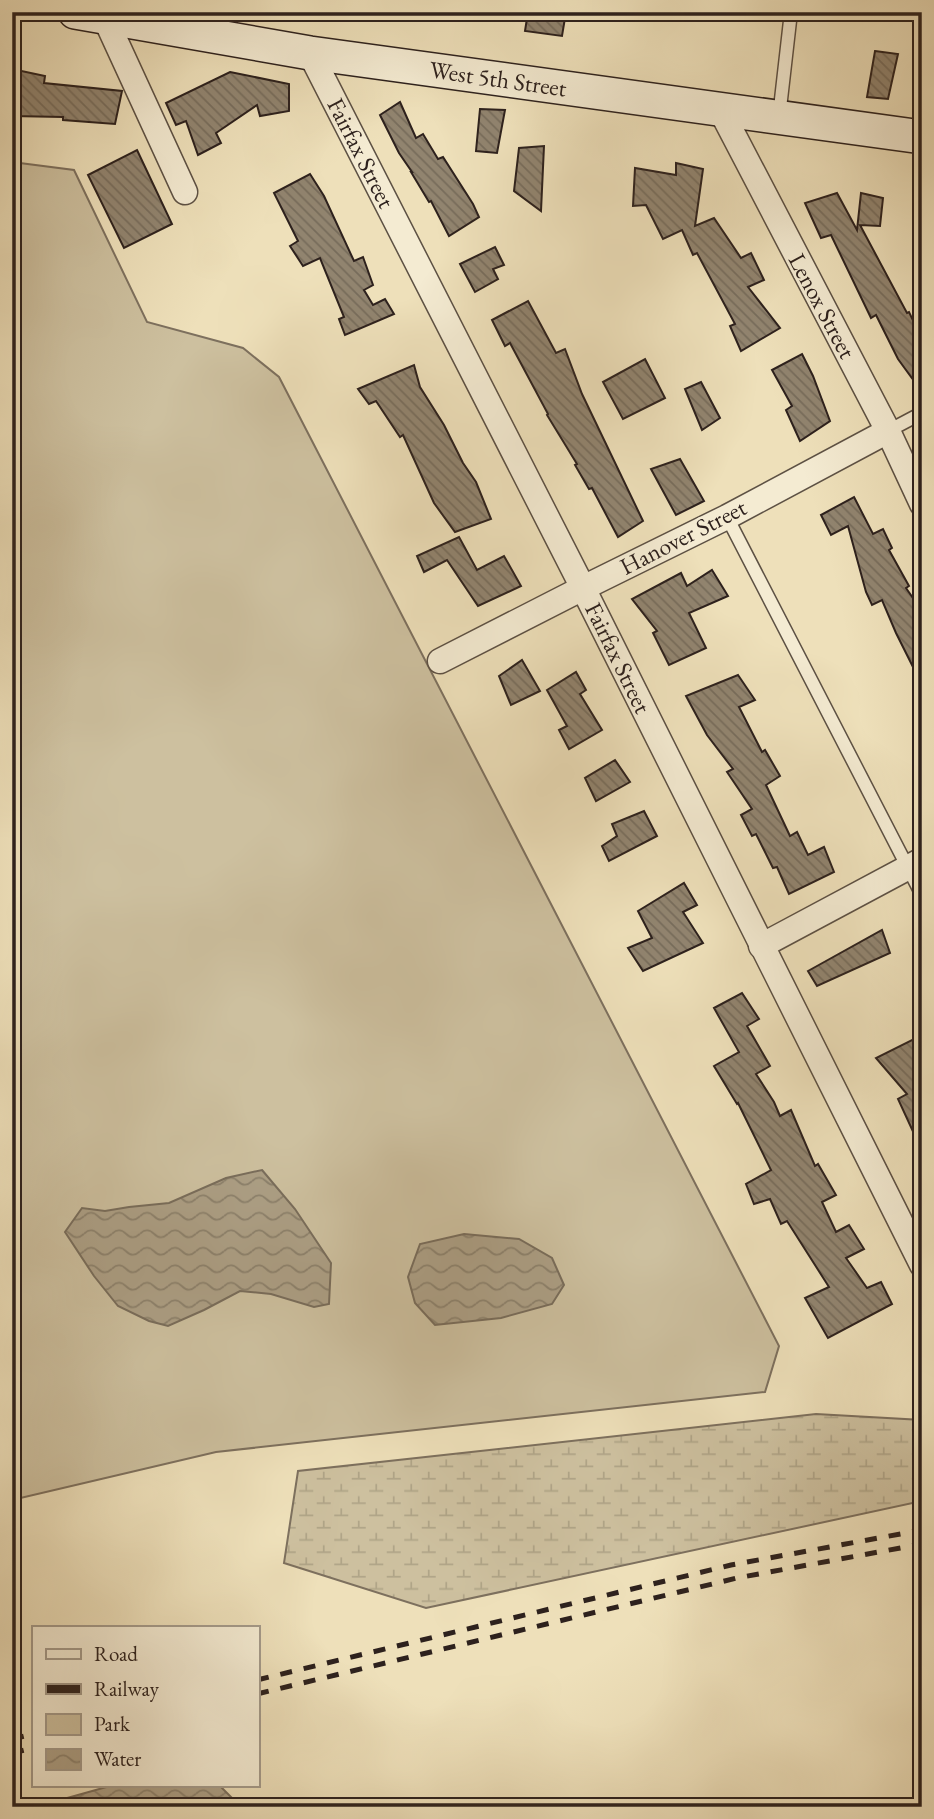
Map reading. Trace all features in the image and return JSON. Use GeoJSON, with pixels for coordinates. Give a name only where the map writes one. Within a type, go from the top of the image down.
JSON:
{"type":"FeatureCollection","features":[{"type":"Feature","properties":{"kind":"main road","name":"West 5th Street"},"geometry":{"type":"LineString","coordinates":[[90,15],[310,53],[922,137]]}},
{"type":"Feature","properties":{"kind":"street"},"geometry":{"type":"LineString","coordinates":[[90,15],[185,192]]}},
{"type":"Feature","properties":{"kind":"street","name":"Fairfax Street"},"geometry":{"type":"LineString","coordinates":[[310,53],[583,588],[922,1265]]}},
{"type":"Feature","properties":{"kind":"street","name":"Lenox Street"},"geometry":{"type":"LineString","coordinates":[[720,109],[888,431],[922,504]]}},
{"type":"Feature","properties":{"kind":"street","name":"Hanover Street"},"geometry":{"type":"LineString","coordinates":[[440,660],[727,517],[888,431]]}},
{"type":"Feature","properties":{"kind":"street"},"geometry":{"type":"LineString","coordinates":[[761,946],[915,864]]}},
{"type":"Feature","properties":{"kind":"lane"},"geometry":{"type":"LineString","coordinates":[[779,117],[791,12]]}},
{"type":"Feature","properties":{"kind":"lane"},"geometry":{"type":"LineString","coordinates":[[888,431],[922,413]]}},
{"type":"Feature","properties":{"kind":"lane"},"geometry":{"type":"LineString","coordinates":[[727,517],[915,864],[922,895]]}},
{"type":"Feature","properties":{"kind":"green space"},"geometry":{"type":"Polygon","coordinates":[[[12,162],[74,170],[147,322],[243,348],[279,377],[779,1346],[765,1392],[216,1452],[12,1500],[12,162]]]}},
{"type":"Feature","properties":{"kind":"green space"},"geometry":{"type":"Polygon","coordinates":[[[816,1414],[922,1420],[922,1501],[426,1608],[284,1563],[298,1471],[816,1414]]]}},
{"type":"Feature","properties":{"kind":"water"},"geometry":{"type":"Polygon","coordinates":[[[262,1170],[295,1209],[331,1263],[329,1304],[314,1307],[271,1294],[240,1291],[168,1326],[149,1321],[118,1306],[65,1232],[82,1208],[105,1211],[169,1203],[226,1178],[262,1170]]]}},
{"type":"Feature","properties":{"kind":"water"},"geometry":{"type":"Polygon","coordinates":[[[464,1234],[519,1239],[552,1258],[564,1285],[552,1304],[501,1318],[435,1325],[415,1303],[408,1277],[420,1244],[464,1234]]]}},
{"type":"Feature","properties":{"kind":"water"},"geometry":{"type":"Polygon","coordinates":[[[106,1787],[221,1787],[241,1807],[35,1807],[106,1787]]]}},
{"type":"Feature","properties":{"kind":"building"},"geometry":{"type":"Polygon","coordinates":[[[528,12],[566,12],[562,36],[525,31],[528,12]]]}},
{"type":"Feature","properties":{"kind":"building"},"geometry":{"type":"Polygon","coordinates":[[[875,51],[898,54],[888,99],[867,97],[875,51]]]}},
{"type":"Feature","properties":{"kind":"building"},"geometry":{"type":"Polygon","coordinates":[[[12,69],[45,76],[44,83],[122,91],[115,124],[63,120],[63,117],[12,116],[12,69]]]}},
{"type":"Feature","properties":{"kind":"building"},"geometry":{"type":"Polygon","coordinates":[[[230,72],[289,84],[289,111],[260,116],[257,105],[216,133],[221,143],[198,155],[186,121],[176,125],[166,103],[230,72]]]}},
{"type":"Feature","properties":{"kind":"building"},"geometry":{"type":"Polygon","coordinates":[[[400,102],[416,138],[423,134],[438,159],[443,157],[479,217],[449,236],[431,201],[429,202],[399,153],[380,115],[400,102]]]}},
{"type":"Feature","properties":{"kind":"building"},"geometry":{"type":"Polygon","coordinates":[[[480,109],[505,110],[497,153],[476,151],[480,109]]]}},
{"type":"Feature","properties":{"kind":"building"},"geometry":{"type":"Polygon","coordinates":[[[544,146],[541,211],[514,191],[519,148],[544,146]]]}},
{"type":"Feature","properties":{"kind":"building"},"geometry":{"type":"Polygon","coordinates":[[[137,150],[172,224],[124,248],[88,175],[137,150]]]}},
{"type":"Feature","properties":{"kind":"building"},"geometry":{"type":"Polygon","coordinates":[[[676,163],[703,169],[695,226],[714,218],[741,258],[751,253],[764,280],[748,287],[780,328],[741,351],[730,326],[735,324],[697,253],[693,255],[682,230],[663,239],[646,205],[633,206],[635,168],[676,175],[676,163]]]}},
{"type":"Feature","properties":{"kind":"building"},"geometry":{"type":"Polygon","coordinates":[[[310,174],[324,196],[354,261],[363,257],[373,285],[364,290],[373,305],[385,299],[394,314],[345,335],[339,319],[344,317],[320,258],[303,266],[290,246],[298,241],[274,193],[310,174]]]}},
{"type":"Feature","properties":{"kind":"building"},"geometry":{"type":"Polygon","coordinates":[[[837,193],[857,230],[861,193],[883,198],[880,226],[860,225],[922,339],[922,392],[898,359],[876,315],[871,318],[831,235],[821,238],[805,203],[837,193]]]}},
{"type":"Feature","properties":{"kind":"building"},"geometry":{"type":"Polygon","coordinates":[[[495,247],[504,265],[493,269],[498,279],[475,292],[460,264],[495,247]]]}},
{"type":"Feature","properties":{"kind":"building"},"geometry":{"type":"Polygon","coordinates":[[[528,301],[556,353],[565,349],[582,394],[643,521],[618,537],[592,488],[589,489],[547,415],[510,343],[505,346],[492,320],[528,301]]]}},
{"type":"Feature","properties":{"kind":"building"},"geometry":{"type":"Polygon","coordinates":[[[802,354],[830,421],[800,441],[786,410],[792,406],[772,370],[802,354]]]}},
{"type":"Feature","properties":{"kind":"building"},"geometry":{"type":"Polygon","coordinates":[[[645,359],[665,398],[623,419],[603,382],[645,359]]]}},
{"type":"Feature","properties":{"kind":"building"},"geometry":{"type":"Polygon","coordinates":[[[414,365],[420,387],[476,482],[491,519],[455,532],[434,503],[403,435],[400,437],[376,401],[369,404],[358,389],[414,365]]]}},
{"type":"Feature","properties":{"kind":"building"},"geometry":{"type":"Polygon","coordinates":[[[701,382],[720,418],[702,430],[685,389],[701,382]]]}},
{"type":"Feature","properties":{"kind":"building"},"geometry":{"type":"Polygon","coordinates":[[[680,459],[704,501],[676,515],[651,469],[680,459]]]}},
{"type":"Feature","properties":{"kind":"building"},"geometry":{"type":"Polygon","coordinates":[[[854,497],[873,534],[883,529],[892,548],[889,550],[909,586],[906,588],[922,611],[922,685],[882,600],[872,605],[848,526],[831,535],[821,515],[854,497]]]}},
{"type":"Feature","properties":{"kind":"building"},"geometry":{"type":"Polygon","coordinates":[[[459,537],[477,570],[504,556],[521,586],[478,606],[447,560],[424,572],[417,556],[459,537]]]}},
{"type":"Feature","properties":{"kind":"building"},"geometry":{"type":"Polygon","coordinates":[[[712,570],[728,596],[689,613],[706,648],[669,665],[653,633],[657,631],[632,599],[681,573],[687,586],[712,570]]]}},
{"type":"Feature","properties":{"kind":"building"},"geometry":{"type":"Polygon","coordinates":[[[522,660],[540,691],[511,705],[499,676],[522,660]]]}},
{"type":"Feature","properties":{"kind":"building"},"geometry":{"type":"Polygon","coordinates":[[[576,672],[586,690],[580,694],[602,730],[569,749],[559,730],[567,726],[547,690],[576,672]]]}},
{"type":"Feature","properties":{"kind":"building"},"geometry":{"type":"Polygon","coordinates":[[[738,675],[755,700],[739,707],[762,752],[765,750],[780,776],[766,785],[790,836],[797,832],[808,855],[824,847],[834,872],[789,894],[777,867],[773,868],[756,834],[752,836],[741,815],[752,809],[727,772],[733,769],[707,735],[686,696],[738,675]]]}},
{"type":"Feature","properties":{"kind":"building"},"geometry":{"type":"Polygon","coordinates":[[[615,760],[630,782],[596,801],[585,778],[615,760]]]}},
{"type":"Feature","properties":{"kind":"building"},"geometry":{"type":"Polygon","coordinates":[[[644,811],[657,836],[609,861],[602,846],[617,836],[612,824],[644,811]]]}},
{"type":"Feature","properties":{"kind":"building"},"geometry":{"type":"Polygon","coordinates":[[[684,883],[697,905],[683,912],[703,943],[643,971],[628,948],[652,938],[638,911],[684,883]]]}},
{"type":"Feature","properties":{"kind":"building"},"geometry":{"type":"Polygon","coordinates":[[[882,930],[890,953],[817,986],[808,971],[882,930]]]}},
{"type":"Feature","properties":{"kind":"building"},"geometry":{"type":"Polygon","coordinates":[[[742,993],[759,1019],[747,1026],[770,1066],[756,1074],[780,1116],[791,1110],[815,1166],[818,1164],[836,1195],[822,1202],[836,1232],[849,1225],[864,1249],[846,1258],[867,1288],[881,1282],[892,1304],[828,1338],[805,1298],[829,1287],[787,1221],[781,1224],[770,1199],[754,1204],[746,1184],[771,1170],[738,1103],[714,1066],[739,1052],[714,1008],[742,993]]]}},
{"type":"Feature","properties":{"kind":"building"},"geometry":{"type":"Polygon","coordinates":[[[922,1035],[922,1151],[898,1099],[907,1094],[876,1058],[922,1035]]]}},
{"type":"Feature","properties":{"kind":"railway"},"geometry":{"type":"LineString","coordinates":[[259,1680],[731,1565],[922,1530]]}},
{"type":"Feature","properties":{"kind":"railway"},"geometry":{"type":"LineString","coordinates":[[259,1694],[737,1578],[922,1544]]}},
{"type":"Feature","properties":{"kind":"railway"},"geometry":{"type":"LineString","coordinates":[[12,1739],[32,1734]]}},
{"type":"Feature","properties":{"kind":"railway"},"geometry":{"type":"LineString","coordinates":[[12,1753],[32,1748]]}}]}
